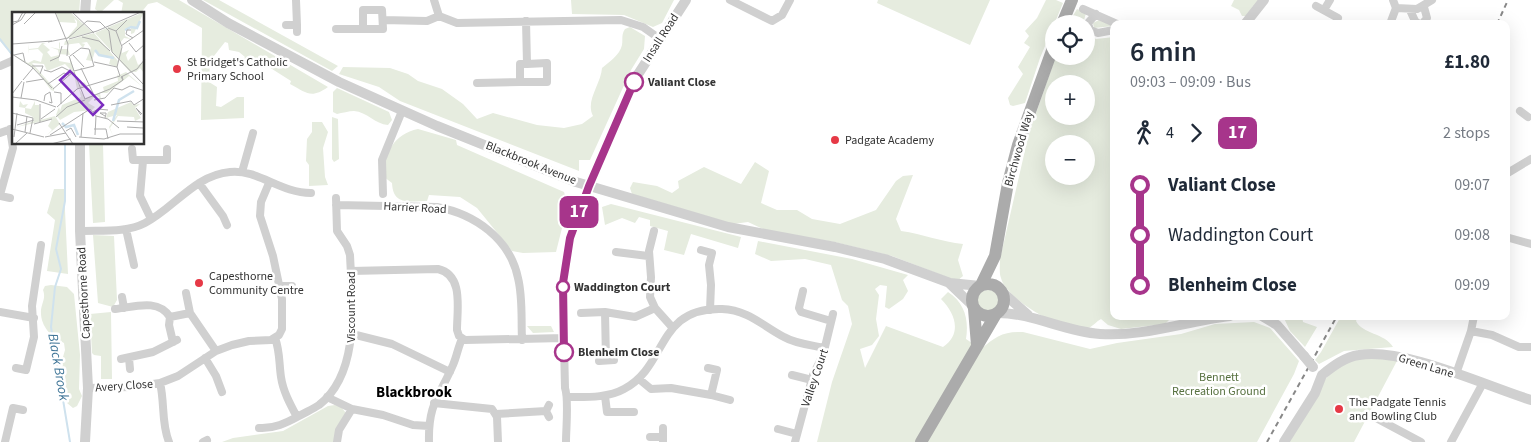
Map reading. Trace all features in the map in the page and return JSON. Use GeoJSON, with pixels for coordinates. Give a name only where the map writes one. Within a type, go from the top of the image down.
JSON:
{"type":"FeatureCollection","features":[{"type":"Feature","properties":{"kind":"main road"},"geometry":{"type":"LineString","coordinates":[[1065,15],[1072,0]]}},
{"type":"Feature","properties":{"kind":"main road","name":"Birchwood Way"},"geometry":{"type":"LineString","coordinates":[[981,286],[995,256],[1008,183],[1018,145],[1047,65]]}},
{"type":"Feature","properties":{"kind":"main road","name":"Birchwood Way"},"geometry":{"type":"LineString","coordinates":[[995,256],[1001,291]]}},
{"type":"Feature","properties":{"kind":"main road"},"geometry":{"type":"LineString","coordinates":[[921,442],[954,389],[976,345],[1004,303],[1001,291],[992,285],[981,286],[974,292],[973,307],[976,345]]}},
{"type":"Feature","properties":{"kind":"main road"},"geometry":{"type":"LineString","coordinates":[[973,307],[986,316],[997,313]]}},
{"type":"Feature","properties":{"kind":"street","name":"Blackbrook Avenue"},"geometry":{"type":"LineString","coordinates":[[192,0],[236,27],[329,78],[402,111],[589,186],[728,227],[835,247],[885,259],[950,283],[981,286]]}},
{"type":"Feature","properties":{"kind":"street"},"geometry":{"type":"LineString","coordinates":[[286,25],[297,29],[296,0]]}},
{"type":"Feature","properties":{"kind":"street"},"geometry":{"type":"LineString","coordinates":[[434,0],[439,16]]}},
{"type":"Feature","properties":{"kind":"street","name":"Insall Road"},"geometry":{"type":"LineString","coordinates":[[589,186],[635,79],[686,0]]}},
{"type":"Feature","properties":{"kind":"street"},"geometry":{"type":"LineString","coordinates":[[730,0],[772,21],[782,15],[790,0]]}},
{"type":"Feature","properties":{"kind":"street"},"geometry":{"type":"LineString","coordinates":[[1247,20],[1264,0]]}},
{"type":"Feature","properties":{"kind":"street"},"geometry":{"type":"LineString","coordinates":[[1324,10],[1330,0]]}},
{"type":"Feature","properties":{"kind":"street"},"geometry":{"type":"LineString","coordinates":[[1391,20],[1395,4],[1410,10],[1424,6],[1432,0]]}},
{"type":"Feature","properties":{"kind":"street"},"geometry":{"type":"LineString","coordinates":[[1316,6],[1338,18]]}},
{"type":"Feature","properties":{"kind":"street"},"geometry":{"type":"LineString","coordinates":[[1424,6],[1427,18],[1425,20]]}},
{"type":"Feature","properties":{"kind":"street"},"geometry":{"type":"LineString","coordinates":[[1083,9],[1110,21]]}},
{"type":"Feature","properties":{"kind":"street"},"geometry":{"type":"LineString","coordinates":[[336,28],[363,29],[383,28],[382,10],[362,10],[363,29]]}},
{"type":"Feature","properties":{"kind":"street"},"geometry":{"type":"LineString","coordinates":[[1410,10],[1415,20]]}},
{"type":"Feature","properties":{"kind":"street"},"geometry":{"type":"LineString","coordinates":[[1096,14],[1088,23],[1090,30],[1098,33],[1110,31]]}},
{"type":"Feature","properties":{"kind":"street"},"geometry":{"type":"LineString","coordinates":[[383,20],[426,21],[439,16],[457,23],[627,20],[643,27],[660,39]]}},
{"type":"Feature","properties":{"kind":"street"},"geometry":{"type":"LineString","coordinates":[[526,21],[526,64]]}},
{"type":"Feature","properties":{"kind":"street"},"geometry":{"type":"LineString","coordinates":[[0,66],[12,62]]}},
{"type":"Feature","properties":{"kind":"street"},"geometry":{"type":"LineString","coordinates":[[477,83],[547,82],[547,63],[520,64],[520,82]]}},
{"type":"Feature","properties":{"kind":"street"},"geometry":{"type":"LineString","coordinates":[[383,194],[382,160],[402,111]]}},
{"type":"Feature","properties":{"kind":"street"},"geometry":{"type":"LineString","coordinates":[[1520,111],[1530,118]]}},
{"type":"Feature","properties":{"kind":"street"},"geometry":{"type":"LineString","coordinates":[[0,133],[12,129]]}},
{"type":"Feature","properties":{"kind":"street"},"geometry":{"type":"LineString","coordinates":[[242,172],[253,133]]}},
{"type":"Feature","properties":{"kind":"street"},"geometry":{"type":"LineString","coordinates":[[10,198],[0,196],[13,145]]}},
{"type":"Feature","properties":{"kind":"street","name":"Capesthorne Road"},"geometry":{"type":"LineString","coordinates":[[80,145],[80,231],[88,388],[85,442]]}},
{"type":"Feature","properties":{"kind":"street"},"geometry":{"type":"LineString","coordinates":[[132,148],[133,160],[143,161],[167,160],[167,149]]}},
{"type":"Feature","properties":{"kind":"street"},"geometry":{"type":"LineString","coordinates":[[1510,172],[1531,159]]}},
{"type":"Feature","properties":{"kind":"street"},"geometry":{"type":"LineString","coordinates":[[143,161],[140,196],[150,219]]}},
{"type":"Feature","properties":{"kind":"street"},"geometry":{"type":"LineString","coordinates":[[80,231],[126,229],[150,219],[198,183],[222,173],[242,172],[291,190],[311,193]]}},
{"type":"Feature","properties":{"kind":"street"},"geometry":{"type":"LineString","coordinates":[[198,183],[227,224]]}},
{"type":"Feature","properties":{"kind":"street"},"geometry":{"type":"LineString","coordinates":[[269,183],[261,202],[260,216],[280,286],[282,329],[276,338],[279,346],[281,377],[287,398],[297,417]]}},
{"type":"Feature","properties":{"kind":"street"},"geometry":{"type":"LineString","coordinates":[[566,442],[565,411],[568,397],[566,388],[563,299],[566,257],[573,229],[589,186]]}},
{"type":"Feature","properties":{"kind":"street"},"geometry":{"type":"LineString","coordinates":[[204,208],[212,202]]}},
{"type":"Feature","properties":{"kind":"street","name":"Viscount Road"},"geometry":{"type":"LineString","coordinates":[[259,428],[272,428],[319,405],[327,397],[349,355],[352,334],[351,271],[349,250],[337,231],[336,202]]}},
{"type":"Feature","properties":{"kind":"street","name":"Harrier Road"},"geometry":{"type":"LineString","coordinates":[[336,202],[437,207],[453,210],[480,222],[503,245],[517,273],[522,340]]}},
{"type":"Feature","properties":{"kind":"street"},"geometry":{"type":"LineString","coordinates":[[126,229],[134,265]]}},
{"type":"Feature","properties":{"kind":"street"},"geometry":{"type":"LineString","coordinates":[[654,231],[648,256],[651,277],[650,297],[655,308],[672,327]]}},
{"type":"Feature","properties":{"kind":"street"},"geometry":{"type":"LineString","coordinates":[[1510,238],[1531,244]]}},
{"type":"Feature","properties":{"kind":"street"},"geometry":{"type":"LineString","coordinates":[[16,368],[26,370],[34,337],[32,306],[41,245]]}},
{"type":"Feature","properties":{"kind":"street"},"geometry":{"type":"LineString","coordinates":[[701,250],[712,252],[709,265],[711,285],[710,310]]}},
{"type":"Feature","properties":{"kind":"street"},"geometry":{"type":"LineString","coordinates":[[616,252],[648,256]]}},
{"type":"Feature","properties":{"kind":"street"},"geometry":{"type":"LineString","coordinates":[[351,271],[438,269],[446,272],[454,280],[456,287],[457,330],[462,338],[469,341],[564,338]]}},
{"type":"Feature","properties":{"kind":"street","name":"Blackbrook Avenue"},"geometry":{"type":"LineString","coordinates":[[950,283],[973,307]]}},
{"type":"Feature","properties":{"kind":"street"},"geometry":{"type":"LineString","coordinates":[[280,286],[292,286]]}},
{"type":"Feature","properties":{"kind":"street","name":"Valley Court"},"geometry":{"type":"LineString","coordinates":[[778,429],[796,438],[812,380],[825,348],[832,318],[806,315],[800,310],[803,291]]}},
{"type":"Feature","properties":{"kind":"street"},"geometry":{"type":"LineString","coordinates":[[1001,291],[1030,316]]}},
{"type":"Feature","properties":{"kind":"street"},"geometry":{"type":"LineString","coordinates":[[186,293],[190,313],[216,352]]}},
{"type":"Feature","properties":{"kind":"street"},"geometry":{"type":"LineString","coordinates":[[122,297],[124,308]]}},
{"type":"Feature","properties":{"kind":"street"},"geometry":{"type":"LineString","coordinates":[[115,309],[154,304],[170,317]]}},
{"type":"Feature","properties":{"kind":"street"},"geometry":{"type":"LineString","coordinates":[[581,313],[605,312],[634,317],[655,308]]}},
{"type":"Feature","properties":{"kind":"street"},"geometry":{"type":"LineString","coordinates":[[568,397],[605,396],[623,390],[638,379],[650,366],[664,338],[672,327],[689,316],[710,310],[724,309],[746,314],[789,339],[825,348]]}},
{"type":"Feature","properties":{"kind":"street"},"geometry":{"type":"LineString","coordinates":[[0,312],[34,318]]}},
{"type":"Feature","properties":{"kind":"street"},"geometry":{"type":"LineString","coordinates":[[605,312],[606,360]]}},
{"type":"Feature","properties":{"kind":"street"},"geometry":{"type":"LineString","coordinates":[[170,317],[190,313]]}},
{"type":"Feature","properties":{"kind":"street"},"geometry":{"type":"LineString","coordinates":[[997,313],[1030,316],[1068,329],[1108,334],[1158,330],[1209,320]]}},
{"type":"Feature","properties":{"kind":"street"},"geometry":{"type":"LineString","coordinates":[[121,359],[152,352],[175,341],[169,325],[170,317]]}},
{"type":"Feature","properties":{"kind":"street"},"geometry":{"type":"LineString","coordinates":[[1270,320],[1283,331],[1322,374],[1315,393],[1284,442]]}},
{"type":"Feature","properties":{"kind":"street"},"geometry":{"type":"LineString","coordinates":[[1456,374],[1471,331],[1473,320]]}},
{"type":"Feature","properties":{"kind":"street"},"geometry":{"type":"LineString","coordinates":[[1471,331],[1492,335],[1514,346],[1529,345]]}},
{"type":"Feature","properties":{"kind":"street"},"geometry":{"type":"LineString","coordinates":[[352,334],[392,344],[450,372]]}},
{"type":"Feature","properties":{"kind":"street","name":"Avery Close"},"geometry":{"type":"LineString","coordinates":[[88,388],[160,384],[178,376],[216,352],[249,341],[276,338]]}},
{"type":"Feature","properties":{"kind":"street"},"geometry":{"type":"LineString","coordinates":[[429,442],[429,426],[434,403],[450,372],[462,338]]}},
{"type":"Feature","properties":{"kind":"street","name":"Green Lane"},"geometry":{"type":"LineString","coordinates":[[1322,374],[1352,357],[1373,354],[1409,359],[1531,400]]}},
{"type":"Feature","properties":{"kind":"street","name":"Avery Close"},"geometry":{"type":"LineString","coordinates":[[129,358],[130,369]]}},
{"type":"Feature","properties":{"kind":"street"},"geometry":{"type":"LineString","coordinates":[[205,358],[219,382],[222,392]]}},
{"type":"Feature","properties":{"kind":"street"},"geometry":{"type":"LineString","coordinates":[[708,368],[717,370],[711,394]]}},
{"type":"Feature","properties":{"kind":"street"},"geometry":{"type":"LineString","coordinates":[[792,375],[812,380]]}},
{"type":"Feature","properties":{"kind":"street"},"geometry":{"type":"LineString","coordinates":[[638,379],[651,389],[671,388],[711,394],[730,400]]}},
{"type":"Feature","properties":{"kind":"street"},"geometry":{"type":"LineString","coordinates":[[210,387],[219,382]]}},
{"type":"Feature","properties":{"kind":"street"},"geometry":{"type":"LineString","coordinates":[[1451,442],[1482,383]]}},
{"type":"Feature","properties":{"kind":"street","name":"Avery Close"},"geometry":{"type":"LineString","coordinates":[[160,384],[163,398],[163,424],[169,442]]}},
{"type":"Feature","properties":{"kind":"street"},"geometry":{"type":"LineString","coordinates":[[605,396],[607,412],[634,412]]}},
{"type":"Feature","properties":{"kind":"street"},"geometry":{"type":"LineString","coordinates":[[327,397],[352,409],[383,415],[413,425],[429,426]]}},
{"type":"Feature","properties":{"kind":"street"},"geometry":{"type":"LineString","coordinates":[[434,403],[486,407],[496,414],[548,411]]}},
{"type":"Feature","properties":{"kind":"street"},"geometry":{"type":"LineString","coordinates":[[5,442],[13,408],[23,410]]}},
{"type":"Feature","properties":{"kind":"street"},"geometry":{"type":"LineString","coordinates":[[337,442],[339,430],[352,409]]}},
{"type":"Feature","properties":{"kind":"street"},"geometry":{"type":"LineString","coordinates":[[496,414],[498,442]]}},
{"type":"Feature","properties":{"kind":"street"},"geometry":{"type":"LineString","coordinates":[[1376,418],[1421,442]]}},
{"type":"Feature","properties":{"kind":"street"},"geometry":{"type":"LineString","coordinates":[[650,437],[663,440],[662,428]]}},
{"type":"Feature","properties":{"kind":"green space"},"geometry":{"type":"Polygon","coordinates":[[[0,0],[80,0],[79,12],[12,12],[12,56],[0,41],[0,0]]]}},
{"type":"Feature","properties":{"kind":"green space"},"geometry":{"type":"Polygon","coordinates":[[[97,0],[114,0],[101,12],[95,9],[97,0]]]}},
{"type":"Feature","properties":{"kind":"green space"},"geometry":{"type":"Polygon","coordinates":[[[118,0],[179,0],[328,87],[313,94],[305,92],[290,84],[291,81],[261,62],[244,63],[242,61],[245,57],[239,52],[229,50],[228,43],[225,42],[210,61],[209,82],[217,87],[216,106],[221,107],[237,97],[244,97],[244,118],[201,120],[202,28],[157,2],[148,4],[142,12],[121,12],[123,3],[118,0]]]}},
{"type":"Feature","properties":{"kind":"green space"},"geometry":{"type":"Polygon","coordinates":[[[203,0],[219,0],[338,66],[332,71],[203,0]]]}},
{"type":"Feature","properties":{"kind":"green space"},"geometry":{"type":"Polygon","coordinates":[[[571,0],[674,0],[662,23],[653,27],[624,15],[572,14],[571,0]]]}},
{"type":"Feature","properties":{"kind":"green space"},"geometry":{"type":"Polygon","coordinates":[[[878,0],[990,0],[970,45],[877,3],[878,0]]]}},
{"type":"Feature","properties":{"kind":"green space"},"geometry":{"type":"Polygon","coordinates":[[[1046,0],[1056,0],[1063,3],[1058,15],[1045,15],[1045,46],[1025,103],[1013,106],[1010,105],[1008,98],[1023,74],[1018,67],[1030,47],[1024,43],[1029,36],[1025,31],[1037,18],[1046,0]]]}},
{"type":"Feature","properties":{"kind":"green space"},"geometry":{"type":"Polygon","coordinates":[[[1234,0],[1262,0],[1258,5],[1253,6],[1247,16],[1242,16],[1239,10],[1231,6],[1234,0]]]}},
{"type":"Feature","properties":{"kind":"green space"},"geometry":{"type":"Polygon","coordinates":[[[1077,9],[1086,13],[1085,15],[1073,15],[1077,9]]]}},
{"type":"Feature","properties":{"kind":"green space"},"geometry":{"type":"Polygon","coordinates":[[[1099,20],[1110,26],[1095,28],[1095,22],[1099,20]]]}},
{"type":"Feature","properties":{"kind":"green space"},"geometry":{"type":"Polygon","coordinates":[[[630,27],[645,36],[644,49],[631,70],[590,160],[579,160],[579,171],[400,101],[379,87],[339,74],[343,67],[390,68],[408,74],[418,81],[442,89],[463,104],[477,119],[493,113],[537,125],[564,128],[582,124],[593,116],[591,110],[592,98],[602,68],[619,52],[624,31],[630,27]]]}},
{"type":"Feature","properties":{"kind":"green space"},"geometry":{"type":"Polygon","coordinates":[[[1110,37],[1110,320],[1169,320],[1165,324],[1121,329],[1108,325],[1101,319],[1088,328],[1078,329],[1038,314],[1005,287],[1000,276],[1000,259],[1029,133],[1045,87],[1045,125],[1095,125],[1095,75],[1049,75],[1053,65],[1095,65],[1095,38],[1110,37]]]}},
{"type":"Feature","properties":{"kind":"green space"},"geometry":{"type":"Polygon","coordinates":[[[337,88],[389,112],[392,120],[388,125],[379,123],[359,112],[352,111],[337,114],[333,112],[333,92],[337,88]]]}},
{"type":"Feature","properties":{"kind":"green space"},"geometry":{"type":"Polygon","coordinates":[[[332,117],[338,119],[339,159],[334,162],[332,159],[332,117]]]}},
{"type":"Feature","properties":{"kind":"green space"},"geometry":{"type":"Polygon","coordinates":[[[312,122],[322,122],[328,132],[323,148],[325,177],[328,185],[309,186],[309,165],[306,161],[307,139],[312,132],[312,122]]]}},
{"type":"Feature","properties":{"kind":"green space"},"geometry":{"type":"Polygon","coordinates":[[[418,129],[456,140],[457,145],[564,192],[568,204],[556,252],[523,253],[512,251],[477,208],[460,197],[429,195],[427,201],[403,201],[399,199],[393,190],[392,183],[384,177],[386,160],[388,153],[397,140],[403,135],[418,129]]]}},
{"type":"Feature","properties":{"kind":"green space"},"geometry":{"type":"Polygon","coordinates":[[[89,145],[103,145],[105,222],[93,223],[89,145]]]}},
{"type":"Feature","properties":{"kind":"green space"},"geometry":{"type":"Polygon","coordinates":[[[755,162],[769,171],[761,203],[777,210],[797,210],[812,219],[840,224],[876,210],[896,181],[903,176],[913,175],[896,219],[901,231],[963,244],[958,260],[963,276],[957,281],[892,256],[834,242],[765,230],[748,222],[733,224],[632,194],[630,188],[633,182],[657,186],[672,193],[679,188],[678,181],[704,167],[741,184],[755,162]]]}},
{"type":"Feature","properties":{"kind":"green space"},"geometry":{"type":"Polygon","coordinates":[[[54,189],[64,189],[68,274],[47,271],[55,220],[47,213],[54,189]]]}},
{"type":"Feature","properties":{"kind":"green space"},"geometry":{"type":"Polygon","coordinates":[[[611,204],[741,237],[738,248],[691,234],[684,255],[664,250],[668,231],[650,226],[650,220],[639,217],[635,223],[622,218],[605,225],[602,207],[611,204]]]}},
{"type":"Feature","properties":{"kind":"green space"},"geometry":{"type":"Polygon","coordinates":[[[93,235],[114,236],[117,300],[113,307],[98,303],[93,235]]]}},
{"type":"Feature","properties":{"kind":"green space","name":"Bennett Recreation Ground"},"geometry":{"type":"Polygon","coordinates":[[[758,241],[852,259],[908,275],[903,280],[908,291],[903,299],[889,309],[885,307],[887,286],[880,285],[875,289],[879,295],[876,319],[879,336],[872,345],[860,349],[865,368],[886,326],[943,347],[949,342],[955,330],[955,324],[950,311],[941,299],[948,292],[954,296],[962,307],[967,325],[966,339],[981,349],[995,338],[1010,333],[1023,332],[1090,349],[1117,343],[1181,334],[1215,324],[1254,322],[1270,328],[1299,361],[1294,374],[1257,442],[817,442],[832,382],[852,324],[848,306],[842,300],[831,265],[805,259],[771,261],[755,254],[758,241]]]}},
{"type":"Feature","properties":{"kind":"green space"},"geometry":{"type":"Polygon","coordinates":[[[45,286],[67,287],[74,294],[80,355],[79,389],[82,396],[77,406],[73,408],[67,403],[61,364],[65,350],[64,343],[47,330],[41,316],[44,298],[43,290],[45,286]]]}},
{"type":"Feature","properties":{"kind":"green space"},"geometry":{"type":"Polygon","coordinates":[[[988,290],[996,293],[999,301],[996,309],[988,312],[980,309],[977,301],[980,293],[988,290]]]}},
{"type":"Feature","properties":{"kind":"green space"},"geometry":{"type":"Polygon","coordinates":[[[111,312],[112,379],[101,379],[101,356],[92,353],[90,314],[111,312]]]}},
{"type":"Feature","properties":{"kind":"green space"},"geometry":{"type":"Polygon","coordinates":[[[1285,320],[1303,320],[1303,322],[1317,327],[1305,347],[1290,331],[1285,320]]]}},
{"type":"Feature","properties":{"kind":"green space"},"geometry":{"type":"Polygon","coordinates":[[[1339,320],[1356,320],[1363,329],[1385,339],[1393,347],[1344,351],[1319,364],[1315,360],[1339,320]]]}},
{"type":"Feature","properties":{"kind":"green space"},"geometry":{"type":"Polygon","coordinates":[[[527,326],[551,326],[554,332],[533,333],[527,326]]]}},
{"type":"Feature","properties":{"kind":"green space","name":"The Padgate Tennis and Bowling Club"},"geometry":{"type":"Polygon","coordinates":[[[1378,356],[1398,359],[1354,442],[1287,442],[1314,394],[1332,373],[1355,359],[1378,356]]]}},
{"type":"Feature","properties":{"kind":"green space"},"geometry":{"type":"Polygon","coordinates":[[[335,405],[341,407],[346,413],[333,442],[222,442],[233,438],[283,431],[328,406],[335,405]]]}},
{"type":"Feature","properties":{"kind":"waterway","name":"Black Brook"},"geometry":{"type":"LineString","coordinates":[[0,39],[12,54]]}},
{"type":"Feature","properties":{"kind":"waterway","name":"Black Brook"},"geometry":{"type":"LineString","coordinates":[[65,145],[65,201],[56,249],[61,269],[55,287],[51,327],[70,442]]}},
{"type":"Feature","properties":{"kind":"railway"},"geometry":{"type":"LineString","coordinates":[[1499,20],[1508,0]]}},
{"type":"Feature","properties":{"kind":"railway"},"geometry":{"type":"LineString","coordinates":[[1267,442],[1335,320]]}},
{"type":"Feature","properties":{"kind":"bus line","name":"17"},"geometry":{"type":"LineString","coordinates":[[564,352],[563,283],[570,238],[589,186],[634,82]]}},
{"type":"Feature","properties":{"kind":"place","name":"St Bridget's Catholic Primary School"},"geometry":{"type":"Point","coordinates":[177,69]}},
{"type":"Feature","properties":{"kind":"place","name":"Valiant Close"},"geometry":{"type":"Point","coordinates":[634,82]}},
{"type":"Feature","properties":{"kind":"place","name":"Padgate Academy"},"geometry":{"type":"Point","coordinates":[835,140]}},
{"type":"Feature","properties":{"kind":"place","name":"Capesthorne Community Centre"},"geometry":{"type":"Point","coordinates":[199,283]}},
{"type":"Feature","properties":{"kind":"place","name":"Waddington Court"},"geometry":{"type":"Point","coordinates":[563,287]}},
{"type":"Feature","properties":{"kind":"place","name":"Blenheim Close"},"geometry":{"type":"Point","coordinates":[564,352]}},
{"type":"Feature","properties":{"kind":"place","name":"The Padgate Tennis and Bowling Club"},"geometry":{"type":"Point","coordinates":[1339,409]}},
{"type":"Feature","properties":{"kind":"district","name":"Blackbrook"},"geometry":{"type":"Point","coordinates":[414,392]}}]}
